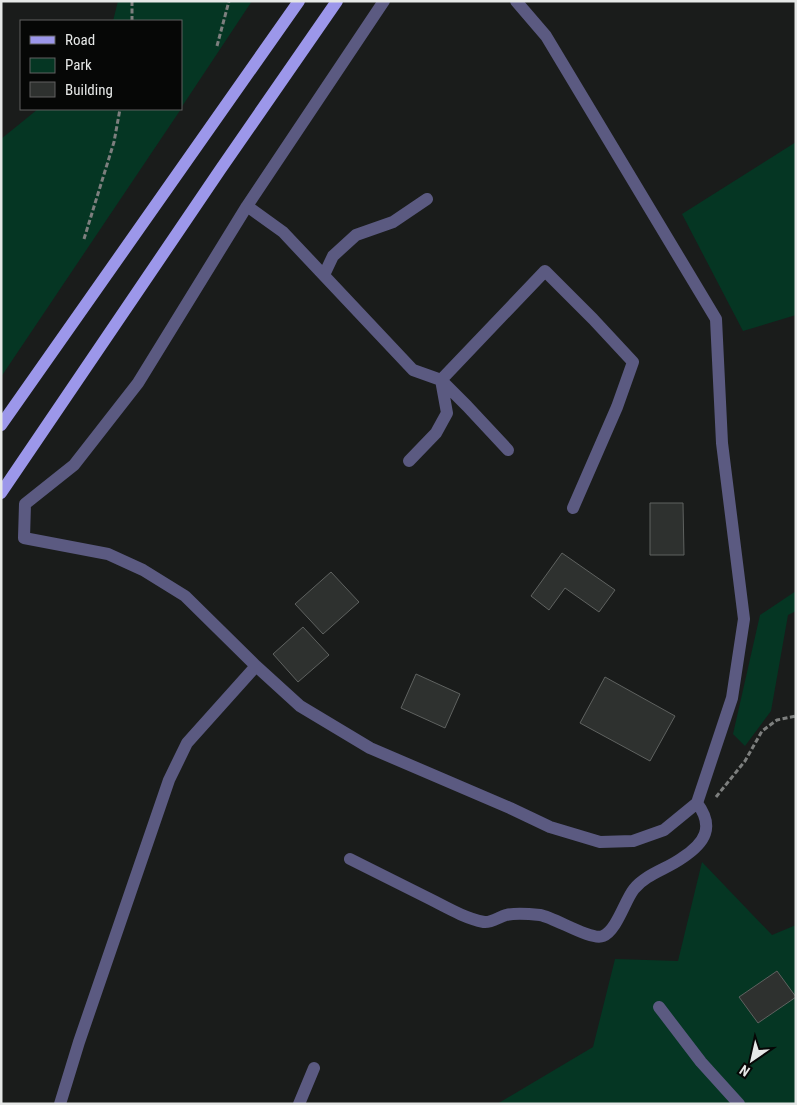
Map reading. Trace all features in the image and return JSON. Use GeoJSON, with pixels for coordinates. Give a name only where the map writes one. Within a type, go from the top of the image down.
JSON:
{"type":"FeatureCollection","features":[{"type":"Feature","properties":{"kind":"main road"},"geometry":{"type":"LineString","coordinates":[[1,425],[299,1]]}},
{"type":"Feature","properties":{"kind":"main road"},"geometry":{"type":"LineString","coordinates":[[1,493],[336,1]]}},
{"type":"Feature","properties":{"kind":"street"},"geometry":{"type":"LineString","coordinates":[[384,1],[247,206],[138,383],[74,465],[25,504],[24,538],[108,554],[143,570],[185,596],[256,666],[300,706],[370,748],[550,827],[600,842],[633,841],[664,830],[700,807],[732,698],[744,619],[722,443],[716,319],[546,36],[516,1]]}},
{"type":"Feature","properties":{"kind":"street"},"geometry":{"type":"LineString","coordinates":[[324,274],[333,256],[356,236],[393,222],[427,199]]}},
{"type":"Feature","properties":{"kind":"street"},"geometry":{"type":"LineString","coordinates":[[247,206],[282,232],[324,274],[413,370],[441,380],[508,450]]}},
{"type":"Feature","properties":{"kind":"street"},"geometry":{"type":"LineString","coordinates":[[441,380],[545,271],[594,319],[633,362],[617,407],[573,508]]}},
{"type":"Feature","properties":{"kind":"street"},"geometry":{"type":"LineString","coordinates":[[409,461],[436,433],[447,413],[441,380]]}},
{"type":"Feature","properties":{"kind":"street"},"geometry":{"type":"LineString","coordinates":[[60,1104],[79,1042],[169,780],[187,743],[256,666]]}},
{"type":"Feature","properties":{"kind":"street"},"geometry":{"type":"LineString","coordinates":[[350,859],[464,916],[487,922],[506,915],[540,915],[563,923],[594,938],[603,937],[608,933],[634,888],[695,849],[704,834],[707,822],[700,807]]}},
{"type":"Feature","properties":{"kind":"street"},"geometry":{"type":"LineString","coordinates":[[659,1007],[701,1062],[739,1104]]}},
{"type":"Feature","properties":{"kind":"street"},"geometry":{"type":"LineString","coordinates":[[299,1104],[314,1068]]}},
{"type":"Feature","properties":{"kind":"path"},"geometry":{"type":"LineString","coordinates":[[132,1],[132,20]]}},
{"type":"Feature","properties":{"kind":"path"},"geometry":{"type":"LineString","coordinates":[[217,46],[229,1]]}},
{"type":"Feature","properties":{"kind":"path"},"geometry":{"type":"LineString","coordinates":[[84,239],[114,142],[120,110]]}},
{"type":"Feature","properties":{"kind":"path"},"geometry":{"type":"LineString","coordinates":[[700,807],[723,790],[745,761],[762,732],[777,720],[796,716]]}},
{"type":"Feature","properties":{"kind":"green space"},"geometry":{"type":"Polygon","coordinates":[[[118,1],[252,1],[182,106],[182,20],[113,20],[118,1]]]}},
{"type":"Feature","properties":{"kind":"green space"},"geometry":{"type":"Polygon","coordinates":[[[37,110],[180,110],[1,377],[1,139],[37,110]]]}},
{"type":"Feature","properties":{"kind":"green space"},"geometry":{"type":"Polygon","coordinates":[[[796,142],[796,315],[743,331],[682,214],[796,142]]]}},
{"type":"Feature","properties":{"kind":"green space"},"geometry":{"type":"Polygon","coordinates":[[[796,591],[796,611],[788,615],[771,711],[745,746],[733,734],[760,615],[796,591]]]}},
{"type":"Feature","properties":{"kind":"green space"},"geometry":{"type":"Polygon","coordinates":[[[702,862],[772,935],[796,925],[796,1104],[497,1104],[593,1047],[615,959],[678,961],[702,862]]]}},
{"type":"Feature","properties":{"kind":"building"},"geometry":{"type":"Polygon","coordinates":[[[650,503],[683,503],[684,555],[650,555],[650,503]]]}},
{"type":"Feature","properties":{"kind":"building"},"geometry":{"type":"Polygon","coordinates":[[[562,553],[615,590],[599,612],[565,588],[549,610],[531,596],[562,553]]]}},
{"type":"Feature","properties":{"kind":"building"},"geometry":{"type":"Polygon","coordinates":[[[331,572],[359,602],[323,634],[295,604],[331,572]]]}},
{"type":"Feature","properties":{"kind":"building"},"geometry":{"type":"Polygon","coordinates":[[[303,627],[329,655],[298,682],[273,654],[303,627]]]}},
{"type":"Feature","properties":{"kind":"building"},"geometry":{"type":"Polygon","coordinates":[[[416,674],[460,694],[445,728],[401,708],[416,674]]]}},
{"type":"Feature","properties":{"kind":"building"},"geometry":{"type":"Polygon","coordinates":[[[605,677],[675,716],[650,761],[580,723],[605,677]]]}},
{"type":"Feature","properties":{"kind":"building"},"geometry":{"type":"Polygon","coordinates":[[[777,971],[796,997],[758,1023],[739,997],[777,971]]]}}]}
